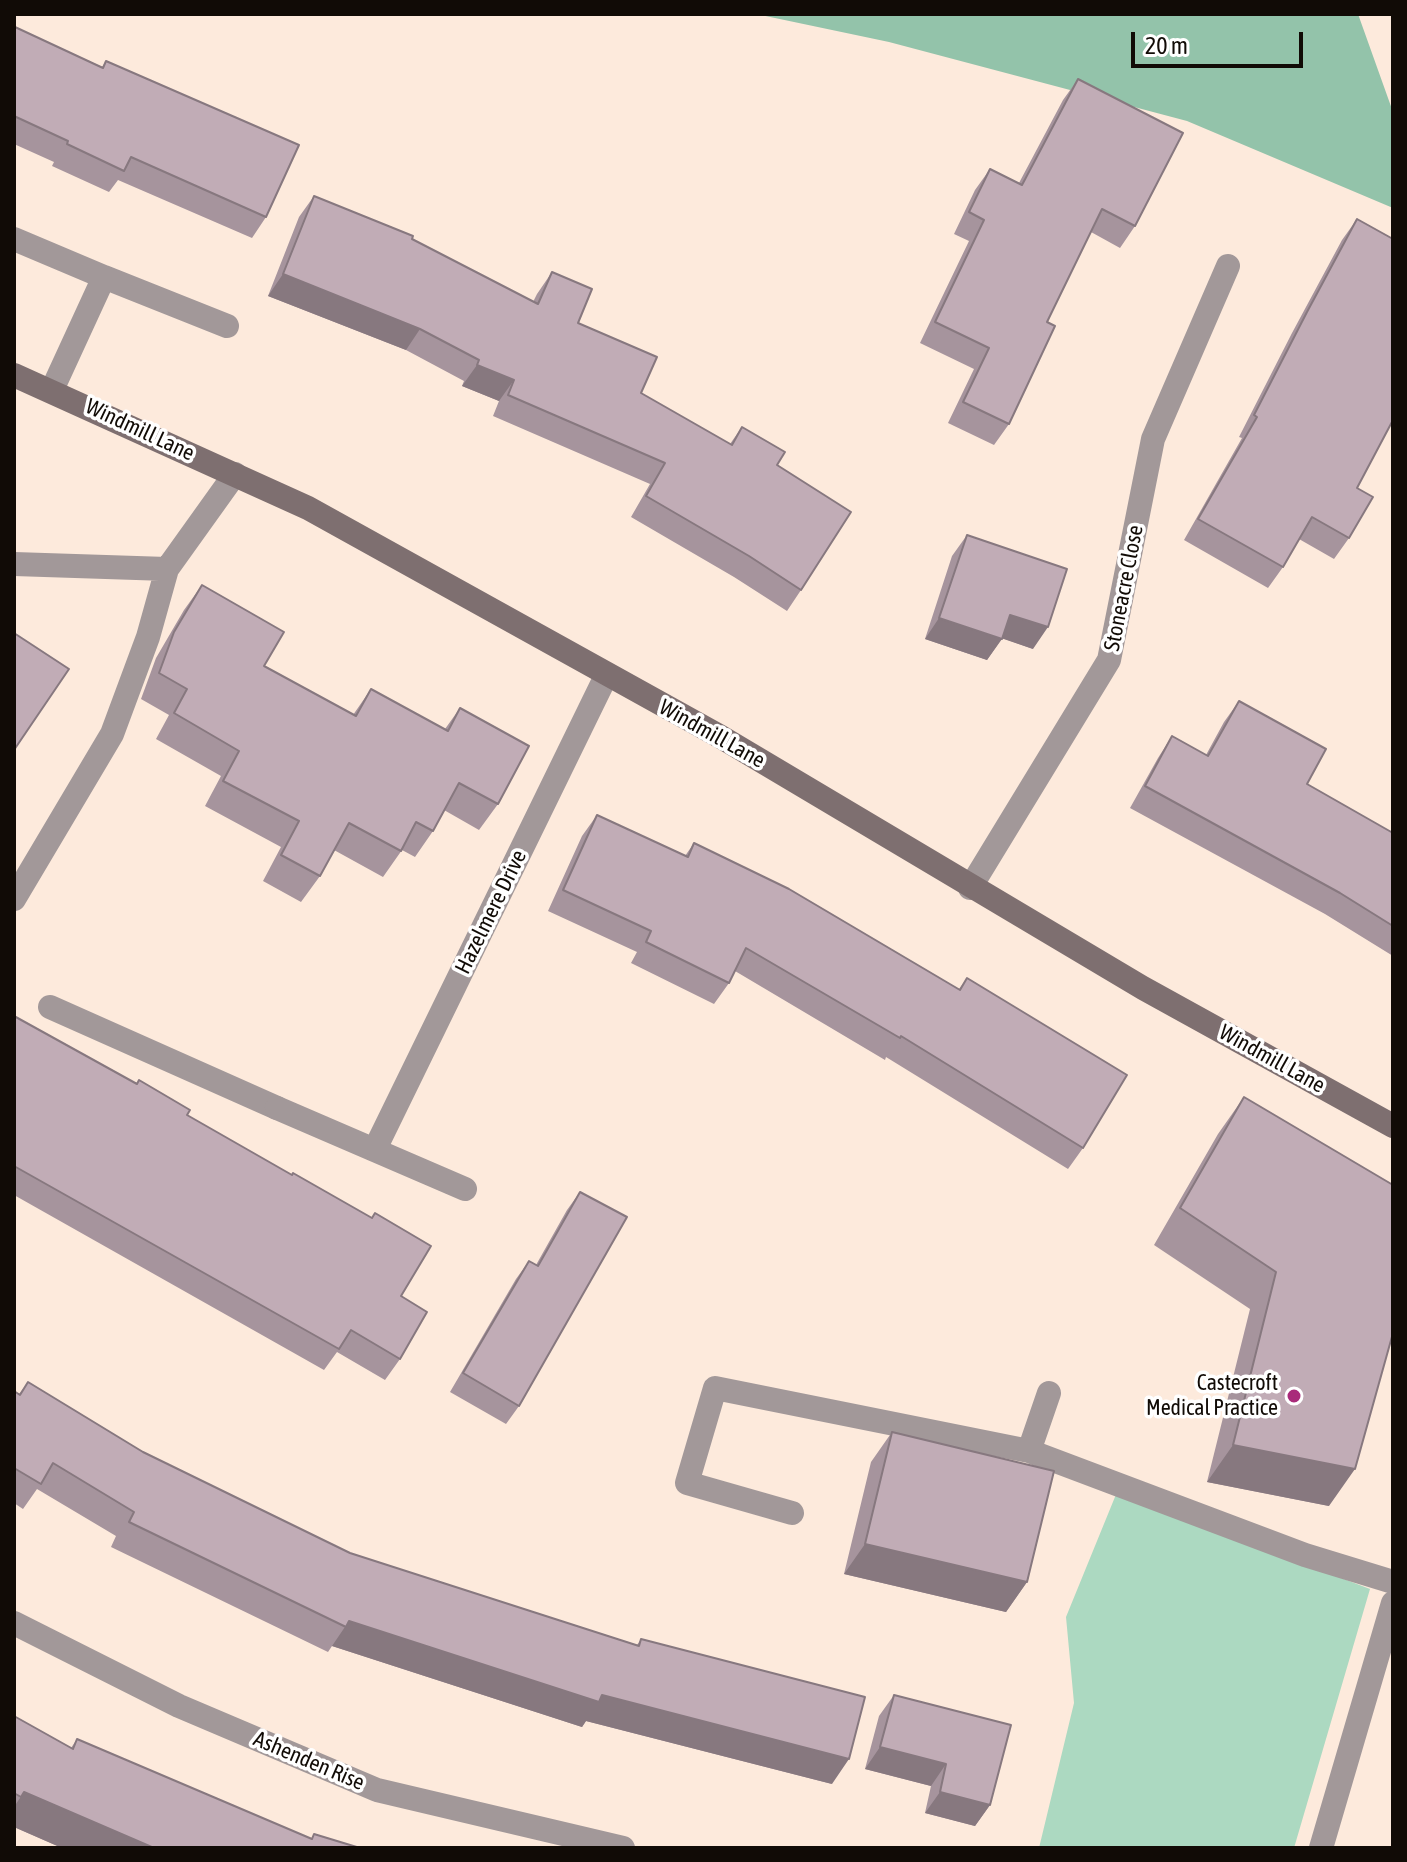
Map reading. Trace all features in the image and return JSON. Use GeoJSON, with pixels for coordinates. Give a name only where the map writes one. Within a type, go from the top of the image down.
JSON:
{"type":"FeatureCollection","features":[{"type":"Feature","properties":{"kind":"street"},"geometry":{"type":"LineString","coordinates":[[14,239],[227,326]]}},
{"type":"Feature","properties":{"kind":"street","name":"Stoneacre Close"},"geometry":{"type":"LineString","coordinates":[[970,888],[1109,660],[1153,439],[1228,266]]}},
{"type":"Feature","properties":{"kind":"street"},"geometry":{"type":"LineString","coordinates":[[52,390],[104,277]]}},
{"type":"Feature","properties":{"kind":"street","name":"Windmill Lane"},"geometry":{"type":"LineString","coordinates":[[14,375],[308,508],[606,676],[721,737],[970,888],[1393,1126]]}},
{"type":"Feature","properties":{"kind":"street"},"geometry":{"type":"LineString","coordinates":[[14,899],[112,734],[148,637],[167,569],[235,474]]}},
{"type":"Feature","properties":{"kind":"street"},"geometry":{"type":"LineString","coordinates":[[14,564],[167,569]]}},
{"type":"Feature","properties":{"kind":"street","name":"Hazelmere Drive"},"geometry":{"type":"LineString","coordinates":[[375,1149],[606,676]]}},
{"type":"Feature","properties":{"kind":"street"},"geometry":{"type":"LineString","coordinates":[[50,1007],[465,1189]]}},
{"type":"Feature","properties":{"kind":"street"},"geometry":{"type":"LineString","coordinates":[[792,1513],[687,1483],[715,1388],[1029,1451],[1305,1555],[1393,1582]]}},
{"type":"Feature","properties":{"kind":"street"},"geometry":{"type":"LineString","coordinates":[[1029,1451],[1049,1393]]}},
{"type":"Feature","properties":{"kind":"street"},"geometry":{"type":"LineString","coordinates":[[1321,1848],[1393,1603]]}},
{"type":"Feature","properties":{"kind":"street","name":"Ashenden Rise"},"geometry":{"type":"LineString","coordinates":[[14,1623],[179,1706],[377,1790],[623,1848]]}},
{"type":"Feature","properties":{"kind":"green space"},"geometry":{"type":"Polygon","coordinates":[[[756,14],[1358,14],[1393,112],[1393,208],[1187,121],[889,42],[756,14]]]}},
{"type":"Feature","properties":{"kind":"green space"},"geometry":{"type":"Polygon","coordinates":[[[1117,1492],[1370,1589],[1294,1848],[1039,1848],[1074,1703],[1066,1617],[1117,1492]]]}},
{"type":"Feature","properties":{"kind":"building"},"geometry":{"type":"Polygon","coordinates":[[[15,27],[103,68],[106,61],[299,145],[266,217],[131,157],[124,171],[14,116],[15,27]]]}},
{"type":"Feature","properties":{"kind":"building"},"geometry":{"type":"Polygon","coordinates":[[[1078,79],[1183,133],[1135,226],[1102,209],[1047,322],[1055,326],[1009,424],[963,402],[989,348],[935,322],[984,220],[969,212],[990,169],[1022,185],[1078,79]]]}},
{"type":"Feature","properties":{"kind":"building"},"geometry":{"type":"Polygon","coordinates":[[[314,196],[413,236],[412,239],[538,304],[552,272],[592,289],[578,323],[657,357],[641,393],[732,445],[742,427],[785,452],[777,465],[851,512],[801,590],[646,496],[665,463],[508,395],[514,380],[477,365],[479,360],[420,329],[283,274],[314,196]]]}},
{"type":"Feature","properties":{"kind":"building"},"geometry":{"type":"Polygon","coordinates":[[[1357,219],[1393,239],[1393,420],[1357,488],[1373,497],[1349,538],[1312,517],[1283,567],[1198,519],[1257,417],[1254,415],[1357,219]]]}},
{"type":"Feature","properties":{"kind":"building"},"geometry":{"type":"Polygon","coordinates":[[[967,535],[1067,569],[1048,627],[1010,615],[1002,639],[939,618],[967,535]]]}},
{"type":"Feature","properties":{"kind":"building"},"geometry":{"type":"Polygon","coordinates":[[[202,585],[284,632],[264,666],[356,716],[371,689],[448,731],[460,708],[529,746],[498,804],[459,783],[433,831],[416,822],[401,851],[349,823],[320,876],[281,855],[299,821],[223,781],[239,751],[174,713],[187,689],[159,673],[174,632],[202,585]]]}},
{"type":"Feature","properties":{"kind":"building"},"geometry":{"type":"Polygon","coordinates":[[[14,633],[69,669],[14,750],[14,633]]]}},
{"type":"Feature","properties":{"kind":"building"},"geometry":{"type":"Polygon","coordinates":[[[1239,701],[1326,749],[1307,784],[1393,833],[1393,926],[1340,893],[1145,786],[1172,736],[1208,756],[1239,701]]]}},
{"type":"Feature","properties":{"kind":"building"},"geometry":{"type":"Polygon","coordinates":[[[597,815],[688,857],[694,843],[789,889],[960,990],[967,978],[1127,1075],[1083,1148],[901,1036],[746,948],[729,983],[646,942],[651,931],[563,890],[597,815]]]}},
{"type":"Feature","properties":{"kind":"building"},"geometry":{"type":"Polygon","coordinates":[[[14,1016],[137,1084],[139,1080],[190,1110],[187,1115],[292,1175],[372,1218],[375,1213],[431,1246],[401,1296],[427,1312],[400,1359],[351,1330],[339,1349],[14,1166],[14,1016]]]}},
{"type":"Feature","properties":{"kind":"building","name":"Castecroft Medical Practice"},"geometry":{"type":"Polygon","coordinates":[[[1244,1097],[1393,1185],[1393,1333],[1355,1469],[1233,1445],[1276,1272],[1180,1208],[1244,1097]]]}},
{"type":"Feature","properties":{"kind":"building"},"geometry":{"type":"Polygon","coordinates":[[[580,1192],[627,1217],[519,1406],[463,1373],[529,1261],[538,1266],[580,1192]]]}},
{"type":"Feature","properties":{"kind":"building"},"geometry":{"type":"Polygon","coordinates":[[[28,1382],[143,1452],[350,1553],[639,1646],[641,1639],[865,1697],[849,1759],[602,1695],[599,1702],[349,1621],[346,1627],[129,1522],[134,1512],[53,1463],[41,1484],[14,1468],[14,1391],[20,1395],[28,1382]]]}},
{"type":"Feature","properties":{"kind":"building"},"geometry":{"type":"Polygon","coordinates":[[[892,1432],[1054,1471],[1027,1582],[865,1544],[892,1432]]]}},
{"type":"Feature","properties":{"kind":"building"},"geometry":{"type":"Polygon","coordinates":[[[894,1695],[1011,1725],[990,1805],[940,1792],[946,1764],[880,1747],[894,1695]]]}},
{"type":"Feature","properties":{"kind":"building"},"geometry":{"type":"Polygon","coordinates":[[[14,1716],[73,1749],[77,1739],[312,1839],[314,1834],[360,1848],[154,1848],[24,1792],[21,1797],[14,1793],[14,1716]]]}},
{"type":"Feature","properties":{"kind":"place","name":"Castecroft Medical Practice"},"geometry":{"type":"Point","coordinates":[1294,1396]}}]}
